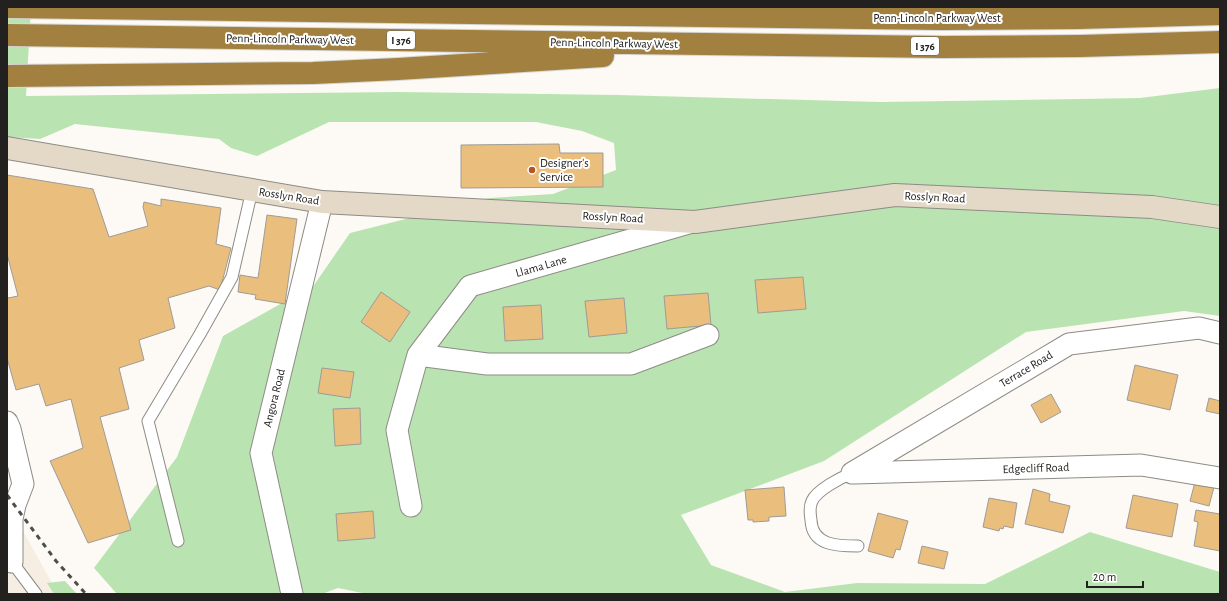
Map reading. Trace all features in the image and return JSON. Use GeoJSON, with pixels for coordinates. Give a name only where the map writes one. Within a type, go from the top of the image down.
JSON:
{"type":"FeatureCollection","features":[{"type":"Feature","properties":{"kind":"highway","name":"Penn-Lincoln Parkway West"},"geometry":{"type":"LineString","coordinates":[[7,7],[943,19],[1079,18],[1220,14]]}},
{"type":"Feature","properties":{"kind":"highway"},"geometry":{"type":"LineString","coordinates":[[464,7],[529,13]]}},
{"type":"Feature","properties":{"kind":"highway"},"geometry":{"type":"LineString","coordinates":[[1079,18],[1176,7]]}},
{"type":"Feature","properties":{"kind":"highway","name":"Penn-Lincoln Parkway West"},"geometry":{"type":"LineString","coordinates":[[7,35],[942,46],[1072,46],[1220,42]]}},
{"type":"Feature","properties":{"kind":"highway"},"geometry":{"type":"LineString","coordinates":[[7,76],[313,73],[398,69],[770,45]]}},
{"type":"Feature","properties":{"kind":"street","name":"Rosslyn Road"},"geometry":{"type":"LineString","coordinates":[[7,148],[322,202],[695,222],[895,195],[1152,207],[1220,217]]}},
{"type":"Feature","properties":{"kind":"street","name":"Angora Road"},"geometry":{"type":"LineString","coordinates":[[292,594],[261,453],[322,202]]}},
{"type":"Feature","properties":{"kind":"street","name":"Llama Lane"},"geometry":{"type":"LineString","coordinates":[[411,506],[397,430],[418,355],[470,286],[695,222]]}},
{"type":"Feature","properties":{"kind":"street","name":"Terrace Road"},"geometry":{"type":"LineString","coordinates":[[852,473],[1069,344],[1199,328],[1220,333]]}},
{"type":"Feature","properties":{"kind":"street"},"geometry":{"type":"LineString","coordinates":[[418,355],[488,364],[631,364],[708,335]]}},
{"type":"Feature","properties":{"kind":"street"},"geometry":{"type":"LineString","coordinates":[[7,422],[23,484],[9,521],[12,562]]}},
{"type":"Feature","properties":{"kind":"street","name":"Edgecliff Road"},"geometry":{"type":"LineString","coordinates":[[852,473],[1141,465],[1220,478]]}},
{"type":"Feature","properties":{"kind":"lane"},"geometry":{"type":"LineString","coordinates":[[178,541],[148,421],[232,277],[252,190]]}},
{"type":"Feature","properties":{"kind":"lane"},"geometry":{"type":"LineString","coordinates":[[852,473],[835,480],[812,500],[810,507],[811,528],[820,539],[838,546],[858,546]]}},
{"type":"Feature","properties":{"kind":"lane"},"geometry":{"type":"LineString","coordinates":[[12,562],[36,594]]}},
{"type":"Feature","properties":{"kind":"shaded area"},"geometry":{"type":"Polygon","coordinates":[[[11,509],[58,594],[7,594],[7,512],[11,509]]]}},
{"type":"Feature","properties":{"kind":"green space"},"geometry":{"type":"Polygon","coordinates":[[[7,7],[31,7],[26,96],[399,92],[618,95],[880,102],[1140,98],[1220,88],[1220,316],[1184,311],[1026,332],[824,461],[681,515],[711,565],[785,592],[857,583],[985,584],[1090,532],[1220,572],[1220,594],[367,594],[338,588],[322,594],[117,594],[94,568],[177,457],[223,336],[314,285],[350,233],[489,198],[553,194],[616,170],[614,143],[582,131],[536,122],[329,122],[257,156],[231,148],[219,139],[75,124],[40,139],[7,137],[7,7]]]}},
{"type":"Feature","properties":{"kind":"green space"},"geometry":{"type":"Polygon","coordinates":[[[65,581],[77,594],[54,594],[47,583],[65,581]]]}},
{"type":"Feature","properties":{"kind":"building","name":"Designer's Service"},"geometry":{"type":"Polygon","coordinates":[[[559,144],[560,153],[603,153],[603,187],[461,188],[461,145],[559,144]]]}},
{"type":"Feature","properties":{"kind":"building"},"geometry":{"type":"Polygon","coordinates":[[[7,175],[93,189],[109,237],[148,226],[143,207],[144,202],[161,206],[161,199],[221,208],[216,244],[231,248],[220,290],[209,286],[168,298],[175,328],[139,340],[144,360],[119,368],[129,409],[100,417],[131,530],[88,543],[50,461],[83,448],[71,399],[46,406],[39,384],[16,390],[7,358],[7,295],[8,298],[18,296],[7,254],[7,175]]]}},
{"type":"Feature","properties":{"kind":"building"},"geometry":{"type":"Polygon","coordinates":[[[267,215],[297,219],[285,304],[255,299],[256,295],[238,292],[240,275],[258,278],[267,215]]]}},
{"type":"Feature","properties":{"kind":"building"},"geometry":{"type":"Polygon","coordinates":[[[803,277],[806,309],[758,313],[755,280],[803,277]]]}},
{"type":"Feature","properties":{"kind":"building"},"geometry":{"type":"Polygon","coordinates":[[[381,292],[410,312],[390,342],[361,322],[381,292]]]}},
{"type":"Feature","properties":{"kind":"building"},"geometry":{"type":"Polygon","coordinates":[[[708,293],[711,325],[667,329],[664,296],[708,293]]]}},
{"type":"Feature","properties":{"kind":"building"},"geometry":{"type":"Polygon","coordinates":[[[624,298],[627,333],[589,337],[585,301],[624,298]]]}},
{"type":"Feature","properties":{"kind":"building"},"geometry":{"type":"Polygon","coordinates":[[[541,305],[543,339],[505,341],[503,307],[541,305]]]}},
{"type":"Feature","properties":{"kind":"building"},"geometry":{"type":"Polygon","coordinates":[[[1135,365],[1178,375],[1170,410],[1127,400],[1135,365]]]}},
{"type":"Feature","properties":{"kind":"building"},"geometry":{"type":"Polygon","coordinates":[[[322,368],[354,372],[350,398],[318,393],[322,368]]]}},
{"type":"Feature","properties":{"kind":"building"},"geometry":{"type":"Polygon","coordinates":[[[1051,394],[1061,412],[1041,423],[1031,405],[1051,394]]]}},
{"type":"Feature","properties":{"kind":"building"},"geometry":{"type":"Polygon","coordinates":[[[1209,398],[1220,401],[1220,414],[1206,411],[1209,398]]]}},
{"type":"Feature","properties":{"kind":"building"},"geometry":{"type":"Polygon","coordinates":[[[360,408],[361,444],[335,446],[333,409],[360,408]]]}},
{"type":"Feature","properties":{"kind":"building"},"geometry":{"type":"Polygon","coordinates":[[[1195,482],[1214,487],[1209,506],[1190,501],[1195,482]]]}},
{"type":"Feature","properties":{"kind":"building"},"geometry":{"type":"Polygon","coordinates":[[[784,487],[786,516],[769,517],[769,521],[753,522],[753,520],[748,520],[745,490],[784,487]]]}},
{"type":"Feature","properties":{"kind":"building"},"geometry":{"type":"Polygon","coordinates":[[[1033,489],[1050,494],[1049,501],[1070,506],[1063,533],[1025,524],[1033,489]]]}},
{"type":"Feature","properties":{"kind":"building"},"geometry":{"type":"Polygon","coordinates":[[[1133,495],[1178,504],[1172,537],[1126,528],[1133,495]]]}},
{"type":"Feature","properties":{"kind":"building"},"geometry":{"type":"Polygon","coordinates":[[[989,498],[1017,503],[1013,528],[1004,526],[1003,529],[1000,528],[999,531],[983,527],[989,498]]]}},
{"type":"Feature","properties":{"kind":"building"},"geometry":{"type":"Polygon","coordinates":[[[1196,510],[1220,514],[1220,551],[1194,546],[1198,522],[1194,521],[1196,510]]]}},
{"type":"Feature","properties":{"kind":"building"},"geometry":{"type":"Polygon","coordinates":[[[373,511],[375,538],[338,541],[336,514],[373,511]]]}},
{"type":"Feature","properties":{"kind":"building"},"geometry":{"type":"Polygon","coordinates":[[[878,513],[908,521],[900,550],[896,549],[893,558],[868,551],[878,513]]]}},
{"type":"Feature","properties":{"kind":"building"},"geometry":{"type":"Polygon","coordinates":[[[922,546],[948,552],[944,569],[918,563],[922,546]]]}},
{"type":"Feature","properties":{"kind":"railway"},"geometry":{"type":"LineString","coordinates":[[7,495],[56,561],[86,594]]}},
{"type":"Feature","properties":{"kind":"place","name":"Designer's Service"},"geometry":{"type":"Point","coordinates":[532,170]}}]}
